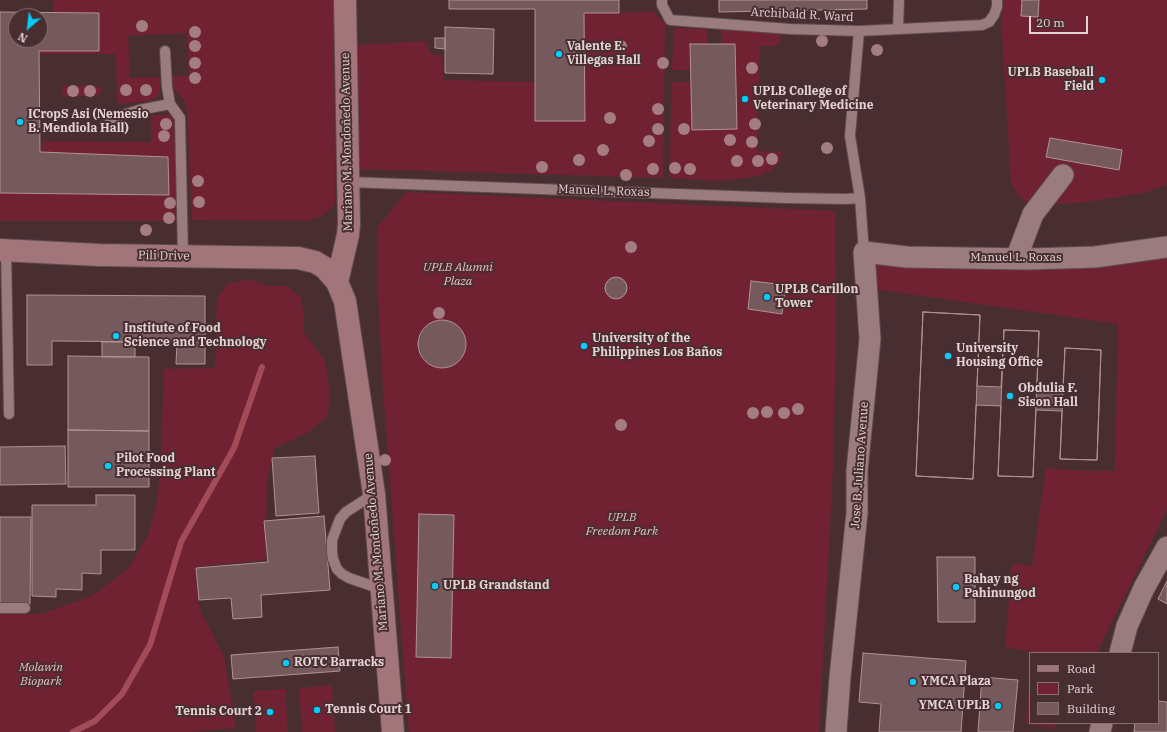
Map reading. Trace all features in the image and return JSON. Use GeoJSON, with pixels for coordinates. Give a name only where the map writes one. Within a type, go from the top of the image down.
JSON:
{"type":"FeatureCollection","features":[{"type":"Feature","properties":{"kind":"street","name":"Mariano M. Mondoñedo Avenue"},"geometry":{"type":"LineString","coordinates":[[345,0],[348,235],[331,275],[346,301],[374,494],[393,732]]}},
{"type":"Feature","properties":{"kind":"street"},"geometry":{"type":"LineString","coordinates":[[1016,258],[1033,214],[1063,175]]}},
{"type":"Feature","properties":{"kind":"street","name":"Manuel L. Roxas"},"geometry":{"type":"LineString","coordinates":[[864,252],[907,257],[1095,257],[1167,247]]}},
{"type":"Feature","properties":{"kind":"street","name":"Pili Drive"},"geometry":{"type":"LineString","coordinates":[[3,250],[99,254],[298,258],[315,262],[331,275]]}},
{"type":"Feature","properties":{"kind":"street","name":"Jose B. Juliano Avenue"},"geometry":{"type":"LineString","coordinates":[[836,732],[840,677],[857,513],[857,471],[870,339],[864,252]]}},
{"type":"Feature","properties":{"kind":"street"},"geometry":{"type":"LineString","coordinates":[[1120,652],[1127,626],[1144,588],[1167,547]]}},
{"type":"Feature","properties":{"kind":"lane","name":"Archibald R. Ward"},"geometry":{"type":"LineString","coordinates":[[662,0],[662,5],[670,20],[859,31],[850,136],[860,198]]}},
{"type":"Feature","properties":{"kind":"lane"},"geometry":{"type":"LineString","coordinates":[[898,29],[899,0]]}},
{"type":"Feature","properties":{"kind":"lane"},"geometry":{"type":"LineString","coordinates":[[859,31],[982,25],[988,22],[994,15],[997,7],[997,0]]}},
{"type":"Feature","properties":{"kind":"lane"},"geometry":{"type":"LineString","coordinates":[[165,51],[167,87],[170,104],[180,118],[183,256]]}},
{"type":"Feature","properties":{"kind":"lane"},"geometry":{"type":"LineString","coordinates":[[110,119],[139,110],[170,104]]}},
{"type":"Feature","properties":{"kind":"lane","name":"Manuel L. Roxas"},"geometry":{"type":"LineString","coordinates":[[348,182],[780,197],[860,198]]}},
{"type":"Feature","properties":{"kind":"lane","name":"Jose B. Juliano Avenue"},"geometry":{"type":"LineString","coordinates":[[860,198],[864,252]]}},
{"type":"Feature","properties":{"kind":"lane"},"geometry":{"type":"LineString","coordinates":[[3,250],[6,261],[9,414]]}},
{"type":"Feature","properties":{"kind":"lane"},"geometry":{"type":"LineString","coordinates":[[374,494],[346,512],[340,519],[332,540],[332,552],[333,560],[337,569],[342,574],[349,578],[381,589]]}},
{"type":"Feature","properties":{"kind":"lane"},"geometry":{"type":"LineString","coordinates":[[0,608],[25,608]]}},
{"type":"Feature","properties":{"kind":"green space"},"geometry":{"type":"Polygon","coordinates":[[[53,0],[334,0],[335,203],[331,209],[321,216],[308,221],[192,220],[187,111],[185,101],[173,88],[173,76],[189,76],[187,33],[128,36],[130,78],[160,77],[160,93],[155,99],[144,102],[117,104],[116,54],[41,54],[39,51],[99,51],[99,13],[54,13],[53,0]]]}},
{"type":"Feature","properties":{"kind":"green space"},"geometry":{"type":"Polygon","coordinates":[[[1000,0],[1167,0],[1167,185],[1143,193],[1080,203],[1037,204],[1025,201],[1017,194],[1011,183],[1000,0]]]}},
{"type":"Feature","properties":{"kind":"green space"},"geometry":{"type":"Polygon","coordinates":[[[654,12],[665,23],[663,178],[359,169],[357,48],[360,45],[426,41],[431,54],[442,55],[444,80],[535,82],[584,13],[654,12]]]}},
{"type":"Feature","properties":{"kind":"green space"},"geometry":{"type":"Polygon","coordinates":[[[674,28],[707,29],[707,44],[690,44],[690,70],[672,70],[674,28]]]}},
{"type":"Feature","properties":{"kind":"green space"},"geometry":{"type":"Polygon","coordinates":[[[721,29],[771,29],[779,34],[782,39],[776,46],[760,46],[757,151],[783,152],[780,162],[770,171],[759,176],[718,181],[669,178],[672,82],[691,82],[692,130],[737,129],[735,44],[721,44],[721,29]]]}},
{"type":"Feature","properties":{"kind":"green space"},"geometry":{"type":"Polygon","coordinates":[[[64,85],[96,86],[101,89],[101,92],[99,95],[66,97],[61,92],[64,85]]]}},
{"type":"Feature","properties":{"kind":"green space"},"geometry":{"type":"Polygon","coordinates":[[[151,115],[176,115],[180,221],[0,221],[0,193],[169,195],[168,157],[40,152],[44,141],[151,142],[151,115]]]}},
{"type":"Feature","properties":{"kind":"green space","name":"UPLB Freedom Park"},"geometry":{"type":"Polygon","coordinates":[[[406,192],[835,211],[836,337],[833,470],[819,732],[409,732],[383,388],[377,276],[378,227],[406,192]]]}},
{"type":"Feature","properties":{"kind":"green space"},"geometry":{"type":"Polygon","coordinates":[[[1167,249],[1167,509],[1097,652],[1032,652],[1005,648],[1012,563],[1032,566],[1046,468],[1084,471],[1115,471],[1118,324],[867,288],[868,260],[1167,249]]]}},
{"type":"Feature","properties":{"kind":"green space","name":"Molawin Biopark"},"geometry":{"type":"Polygon","coordinates":[[[251,279],[267,286],[287,286],[301,298],[304,315],[304,333],[325,361],[330,391],[328,416],[309,432],[275,448],[267,478],[266,560],[195,567],[198,601],[203,616],[224,656],[236,728],[187,732],[0,732],[0,614],[41,614],[92,596],[129,568],[148,535],[156,506],[160,478],[164,369],[215,368],[217,300],[227,284],[251,279]]]}},
{"type":"Feature","properties":{"kind":"green space","name":"Tennis Court 1"},"geometry":{"type":"Polygon","coordinates":[[[332,685],[335,732],[302,732],[299,688],[332,685]]]}},
{"type":"Feature","properties":{"kind":"green space","name":"Tennis Court 2"},"geometry":{"type":"Polygon","coordinates":[[[285,689],[288,732],[256,732],[253,691],[285,689]]]}},
{"type":"Feature","properties":{"kind":"green space"},"geometry":{"type":"Polygon","coordinates":[[[1029,690],[1029,724],[1056,724],[1055,728],[1026,724],[1029,690]]]}},
{"type":"Feature","properties":{"kind":"building","name":"Valente E. Villegas Hall"},"geometry":{"type":"Polygon","coordinates":[[[449,0],[619,0],[619,13],[584,13],[585,121],[535,121],[535,9],[449,9],[449,0]]]}},
{"type":"Feature","properties":{"kind":"building"},"geometry":{"type":"Polygon","coordinates":[[[719,0],[867,0],[867,9],[719,12],[719,0]]]}},
{"type":"Feature","properties":{"kind":"building"},"geometry":{"type":"Polygon","coordinates":[[[1022,0],[1039,0],[1038,17],[1021,16],[1022,0]]]}},
{"type":"Feature","properties":{"kind":"building","name":"ICropS Asi (Nemesio B. Mendiola Hall)"},"geometry":{"type":"Polygon","coordinates":[[[0,12],[8,12],[8,48],[48,48],[48,12],[99,13],[99,51],[39,51],[40,152],[168,157],[169,195],[0,193],[0,12]]]}},
{"type":"Feature","properties":{"kind":"building"},"geometry":{"type":"Polygon","coordinates":[[[445,27],[494,29],[493,74],[445,73],[445,27]]]}},
{"type":"Feature","properties":{"kind":"building"},"geometry":{"type":"Polygon","coordinates":[[[435,38],[445,38],[445,49],[435,48],[435,38]]]}},
{"type":"Feature","properties":{"kind":"building"},"geometry":{"type":"Polygon","coordinates":[[[690,44],[735,44],[737,129],[692,130],[690,44]]]}},
{"type":"Feature","properties":{"kind":"building"},"geometry":{"type":"Polygon","coordinates":[[[1050,138],[1122,150],[1119,170],[1046,157],[1050,138]]]}},
{"type":"Feature","properties":{"kind":"building"},"geometry":{"type":"Polygon","coordinates":[[[616,277],[624,280],[627,288],[624,296],[616,299],[608,296],[605,288],[608,280],[616,277]]]}},
{"type":"Feature","properties":{"kind":"building","name":"UPLB Carillon Tower"},"geometry":{"type":"Polygon","coordinates":[[[751,281],[786,285],[782,314],[748,309],[751,281]]]}},
{"type":"Feature","properties":{"kind":"building","name":"Institute of Food Science and Technology"},"geometry":{"type":"Polygon","coordinates":[[[27,295],[205,296],[205,364],[176,364],[177,342],[52,341],[52,365],[27,365],[27,295]]]}},
{"type":"Feature","properties":{"kind":"building"},"geometry":{"type":"Polygon","coordinates":[[[923,312],[980,315],[973,479],[916,476],[923,312]]]}},
{"type":"Feature","properties":{"kind":"building","name":"Obdulia F. Sison Hall"},"geometry":{"type":"Polygon","coordinates":[[[923,312],[980,315],[977,386],[1001,387],[1004,330],[1039,331],[1037,386],[1063,387],[1065,348],[1101,350],[1097,460],[1060,459],[1062,411],[1036,410],[1033,477],[998,476],[1001,406],[976,405],[973,479],[916,476],[923,312]]]}},
{"type":"Feature","properties":{"kind":"building"},"geometry":{"type":"Polygon","coordinates":[[[437,320],[447,320],[459,327],[466,339],[466,349],[459,361],[447,368],[437,368],[429,364],[422,357],[418,349],[418,339],[422,331],[429,324],[437,320]]]}},
{"type":"Feature","properties":{"kind":"building"},"geometry":{"type":"Polygon","coordinates":[[[1004,330],[1039,331],[1033,477],[998,476],[1004,330]]]}},
{"type":"Feature","properties":{"kind":"building"},"geometry":{"type":"Polygon","coordinates":[[[102,342],[135,342],[135,357],[102,357],[102,342]]]}},
{"type":"Feature","properties":{"kind":"building"},"geometry":{"type":"Polygon","coordinates":[[[1065,348],[1101,350],[1097,460],[1060,459],[1065,348]]]}},
{"type":"Feature","properties":{"kind":"building"},"geometry":{"type":"Polygon","coordinates":[[[68,356],[149,357],[149,431],[68,430],[68,356]]]}},
{"type":"Feature","properties":{"kind":"building","name":"Pilot Food Processing Plant"},"geometry":{"type":"Polygon","coordinates":[[[68,430],[149,431],[149,487],[68,487],[68,430]]]}},
{"type":"Feature","properties":{"kind":"building"},"geometry":{"type":"Polygon","coordinates":[[[65,446],[66,484],[0,485],[0,447],[65,446]]]}},
{"type":"Feature","properties":{"kind":"building"},"geometry":{"type":"Polygon","coordinates":[[[315,456],[319,513],[276,516],[272,458],[315,456]]]}},
{"type":"Feature","properties":{"kind":"building"},"geometry":{"type":"Polygon","coordinates":[[[96,495],[135,495],[135,550],[101,550],[101,574],[82,573],[82,590],[56,589],[56,597],[32,596],[32,505],[96,505],[96,495]]]}},
{"type":"Feature","properties":{"kind":"building","name":"UPLB Grandstand"},"geometry":{"type":"Polygon","coordinates":[[[419,514],[454,515],[451,658],[416,657],[419,514]]]}},
{"type":"Feature","properties":{"kind":"building"},"geometry":{"type":"Polygon","coordinates":[[[324,516],[330,590],[261,595],[262,617],[233,619],[231,598],[199,600],[196,568],[268,562],[264,521],[324,516]]]}},
{"type":"Feature","properties":{"kind":"building"},"geometry":{"type":"Polygon","coordinates":[[[0,517],[31,517],[30,604],[0,604],[0,517]]]}},
{"type":"Feature","properties":{"kind":"building","name":"Bahay ng Pahinungod"},"geometry":{"type":"Polygon","coordinates":[[[937,557],[975,557],[975,622],[938,622],[937,557]]]}},
{"type":"Feature","properties":{"kind":"building"},"geometry":{"type":"Polygon","coordinates":[[[1167,581],[1167,604],[1158,599],[1167,581]]]}},
{"type":"Feature","properties":{"kind":"building","name":"ROTC Barracks"},"geometry":{"type":"Polygon","coordinates":[[[338,647],[340,671],[233,679],[231,655],[338,647]]]}},
{"type":"Feature","properties":{"kind":"building","name":"YMCA Plaza"},"geometry":{"type":"Polygon","coordinates":[[[863,653],[966,661],[961,732],[879,732],[881,704],[859,702],[863,653]]]}},
{"type":"Feature","properties":{"kind":"building","name":"YMCA UPLB"},"geometry":{"type":"Polygon","coordinates":[[[982,677],[1018,680],[1013,732],[978,732],[982,677]]]}},
{"type":"Feature","properties":{"kind":"building"},"geometry":{"type":"Polygon","coordinates":[[[1159,701],[1167,702],[1167,732],[1134,732],[1135,724],[1159,724],[1159,701]]]}},
{"type":"Feature","properties":{"kind":"waterway"},"geometry":{"type":"LineString","coordinates":[[73,732],[95,721],[122,694],[150,645],[181,542],[234,448],[262,367]]}},
{"type":"Feature","properties":{"kind":"place","name":"Valente E. Villegas Hall"},"geometry":{"type":"Point","coordinates":[559,54]}},
{"type":"Feature","properties":{"kind":"place","name":"UPLB Baseball Field"},"geometry":{"type":"Point","coordinates":[1102,80]}},
{"type":"Feature","properties":{"kind":"place","name":"UPLB College of Veterinary Medicine"},"geometry":{"type":"Point","coordinates":[745,99]}},
{"type":"Feature","properties":{"kind":"place","name":"ICropS Asi (Nemesio B. Mendiola Hall)"},"geometry":{"type":"Point","coordinates":[20,122]}},
{"type":"Feature","properties":{"kind":"place","name":"UPLB Carillon Tower"},"geometry":{"type":"Point","coordinates":[767,297]}},
{"type":"Feature","properties":{"kind":"place","name":"Institute of Food Science and Technology"},"geometry":{"type":"Point","coordinates":[116,336]}},
{"type":"Feature","properties":{"kind":"place","name":"University of the Philippines Los Baños"},"geometry":{"type":"Point","coordinates":[584,346]}},
{"type":"Feature","properties":{"kind":"place","name":"University Housing Office"},"geometry":{"type":"Point","coordinates":[948,356]}},
{"type":"Feature","properties":{"kind":"place","name":"Obdulia F. Sison Hall"},"geometry":{"type":"Point","coordinates":[1010,396]}},
{"type":"Feature","properties":{"kind":"place","name":"Pilot Food Processing Plant"},"geometry":{"type":"Point","coordinates":[108,466]}},
{"type":"Feature","properties":{"kind":"place","name":"UPLB Grandstand"},"geometry":{"type":"Point","coordinates":[435,586]}},
{"type":"Feature","properties":{"kind":"place","name":"Bahay ng Pahinungod"},"geometry":{"type":"Point","coordinates":[956,587]}},
{"type":"Feature","properties":{"kind":"place","name":"ROTC Barracks"},"geometry":{"type":"Point","coordinates":[286,663]}},
{"type":"Feature","properties":{"kind":"place","name":"YMCA Plaza"},"geometry":{"type":"Point","coordinates":[913,682]}},
{"type":"Feature","properties":{"kind":"place","name":"YMCA UPLB"},"geometry":{"type":"Point","coordinates":[998,706]}},
{"type":"Feature","properties":{"kind":"place","name":"Tennis Court 1"},"geometry":{"type":"Point","coordinates":[317,710]}},
{"type":"Feature","properties":{"kind":"place","name":"Tennis Court 2"},"geometry":{"type":"Point","coordinates":[270,712]}},
{"type":"Feature","properties":{"kind":"park label","name":"UPLB Alumni Plaza"},"geometry":{"type":"Point","coordinates":[458,275]}}]}
